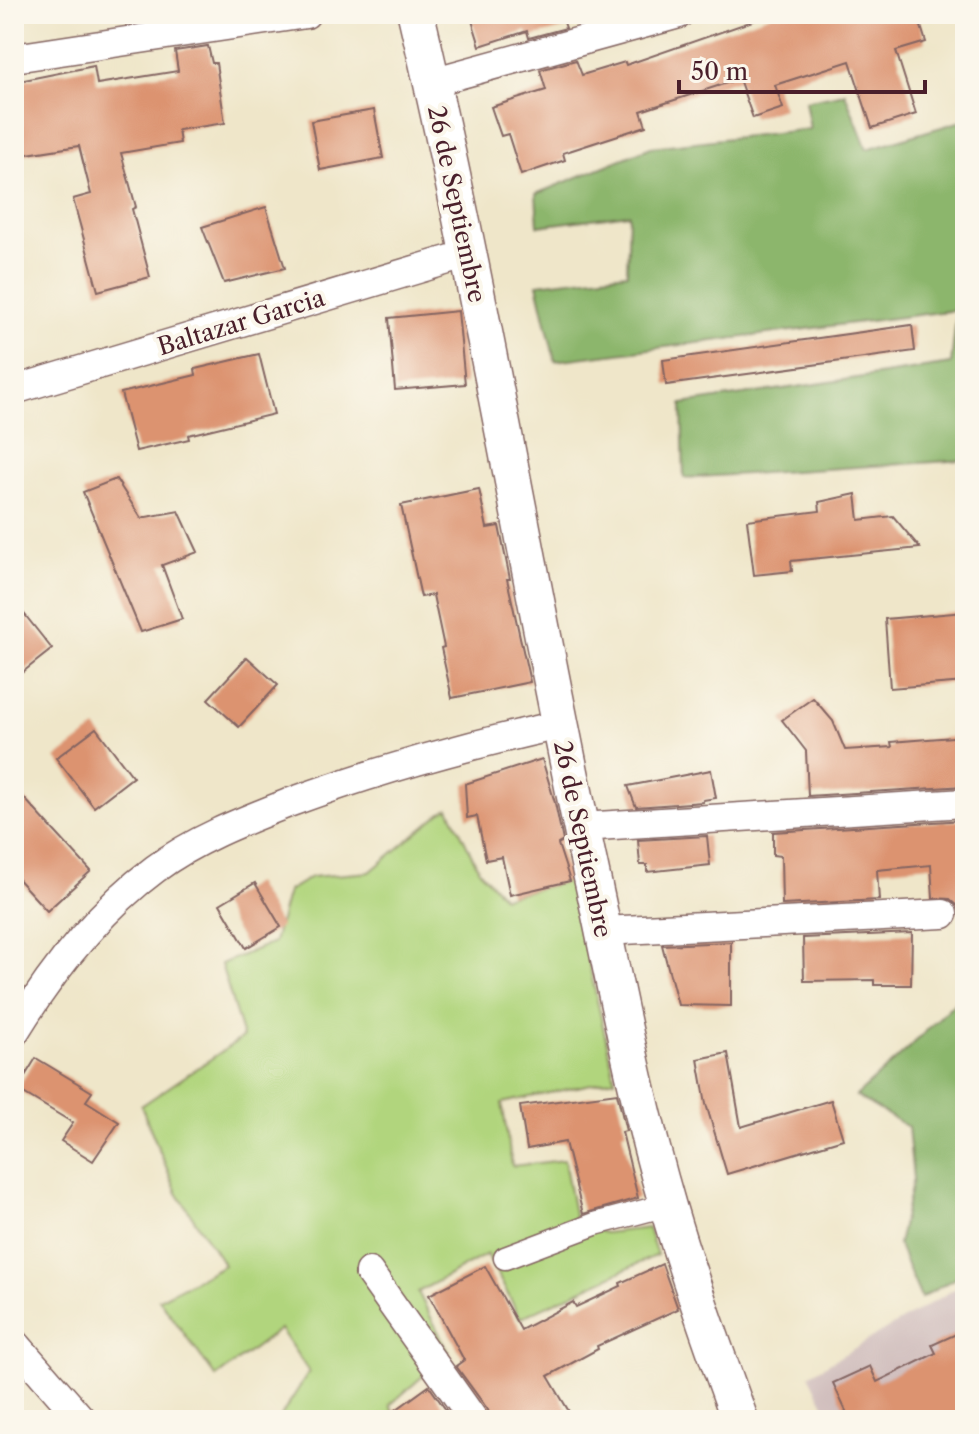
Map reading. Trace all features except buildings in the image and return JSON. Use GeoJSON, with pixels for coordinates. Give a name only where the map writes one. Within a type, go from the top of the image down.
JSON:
{"type":"FeatureCollection","features":[{"type":"Feature","properties":{"kind":"street"},"geometry":{"type":"LineString","coordinates":[[14,58],[306,14]]}},
{"type":"Feature","properties":{"kind":"street","name":"26 de Septiembre"},"geometry":{"type":"LineString","coordinates":[[416,14],[468,254],[559,725],[633,1072],[667,1205],[700,1313],[740,1420]]}},
{"type":"Feature","properties":{"kind":"street"},"geometry":{"type":"LineString","coordinates":[[432,82],[679,14]]}},
{"type":"Feature","properties":{"kind":"street","name":"Baltazar Garcia"},"geometry":{"type":"LineString","coordinates":[[14,390],[468,254]]}},
{"type":"Feature","properties":{"kind":"street"},"geometry":{"type":"LineString","coordinates":[[14,1033],[34,1000],[92,925],[157,867],[201,842],[249,818],[397,766],[559,725]]}},
{"type":"Feature","properties":{"kind":"street"},"geometry":{"type":"LineString","coordinates":[[581,827],[965,803]]}},
{"type":"Feature","properties":{"kind":"street"},"geometry":{"type":"LineString","coordinates":[[603,931],[943,914]]}},
{"type":"Feature","properties":{"kind":"street"},"geometry":{"type":"LineString","coordinates":[[505,1258],[595,1224],[667,1205]]}},
{"type":"Feature","properties":{"kind":"street"},"geometry":{"type":"LineString","coordinates":[[369,1272],[474,1420]]}},
{"type":"Feature","properties":{"kind":"street"},"geometry":{"type":"LineString","coordinates":[[14,1342],[82,1420]]}},
{"type":"Feature","properties":{"kind":"shaded area"},"geometry":{"type":"Polygon","coordinates":[[[965,1283],[965,1420],[832,1420],[809,1375],[965,1283]]]}},
{"type":"Feature","properties":{"kind":"green space"},"geometry":{"type":"Polygon","coordinates":[[[845,93],[867,149],[965,120],[965,460],[684,478],[682,404],[951,364],[957,310],[555,361],[537,284],[627,273],[629,214],[538,226],[536,194],[651,147],[810,129],[805,101],[845,93]]]}},
{"type":"Feature","properties":{"kind":"green space"},"geometry":{"type":"Polygon","coordinates":[[[449,808],[479,870],[503,897],[570,881],[615,1079],[502,1103],[512,1166],[564,1160],[576,1224],[605,1233],[648,1228],[657,1255],[520,1318],[487,1254],[418,1292],[449,1353],[390,1405],[397,1420],[281,1420],[309,1372],[280,1329],[216,1377],[159,1299],[224,1265],[177,1193],[141,1106],[243,1037],[221,964],[274,942],[288,891],[311,877],[370,872],[449,808]]]}},
{"type":"Feature","properties":{"kind":"green space"},"geometry":{"type":"Polygon","coordinates":[[[965,992],[965,1272],[921,1298],[898,1244],[913,1179],[908,1127],[856,1096],[965,992]]]}}]}
